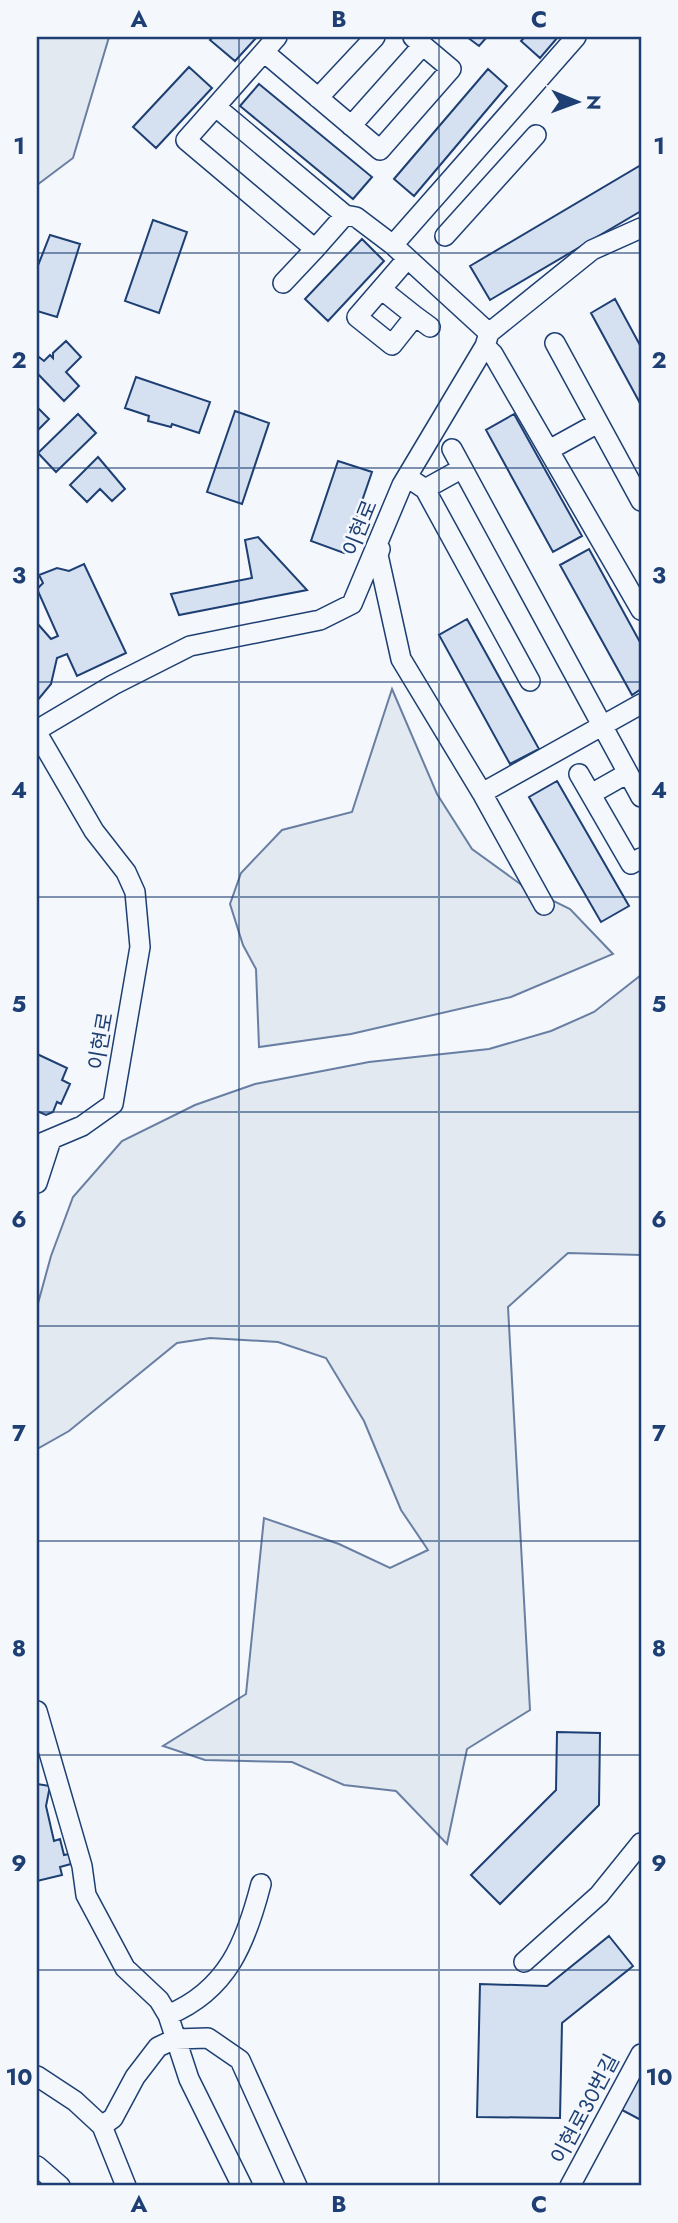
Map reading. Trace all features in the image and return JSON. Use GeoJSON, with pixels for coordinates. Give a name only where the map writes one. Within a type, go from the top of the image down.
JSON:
{"type":"FeatureCollection","features":[{"type":"Feature","properties":{"kind":"street"},"geometry":{"type":"LineString","coordinates":[[277,37],[186,140],[315,249]]}},
{"type":"Feature","properties":{"kind":"street"},"geometry":{"type":"LineString","coordinates":[[318,98],[375,37]]}},
{"type":"Feature","properties":{"kind":"street"},"geometry":{"type":"LineString","coordinates":[[381,289],[423,321],[392,345],[357,317],[381,289],[400,252],[464,165],[576,37]]}},
{"type":"Feature","properties":{"kind":"street"},"geometry":{"type":"LineString","coordinates":[[264,52],[380,150],[451,69],[418,41],[351,125]]}},
{"type":"Feature","properties":{"kind":"street"},"geometry":{"type":"LineString","coordinates":[[216,107],[345,215],[356,217],[400,252],[489,344],[641,610]]}},
{"type":"Feature","properties":{"kind":"street"},"geometry":{"type":"LineString","coordinates":[[445,236],[536,135]]}},
{"type":"Feature","properties":{"kind":"street"},"geometry":{"type":"LineString","coordinates":[[464,165],[488,188]]}},
{"type":"Feature","properties":{"kind":"street"},"geometry":{"type":"LineString","coordinates":[[283,283],[345,215]]}},
{"type":"Feature","properties":{"kind":"street","name":"이현로"},"geometry":{"type":"LineString","coordinates":[[44,1142],[82,1126],[113,1104],[140,947],[135,892],[125,872],[94,831],[37,732],[113,685],[190,646],[320,620],[352,604],[402,485],[489,344],[592,250],[641,228]]}},
{"type":"Feature","properties":{"kind":"street"},"geometry":{"type":"LineString","coordinates":[[555,343],[641,501]]}},
{"type":"Feature","properties":{"kind":"street"},"geometry":{"type":"LineString","coordinates":[[489,344],[472,368],[418,484],[378,555],[395,643],[401,659],[482,793],[544,905]]}},
{"type":"Feature","properties":{"kind":"street"},"geometry":{"type":"LineString","coordinates":[[549,450],[598,422]]}},
{"type":"Feature","properties":{"kind":"street"},"geometry":{"type":"LineString","coordinates":[[452,449],[641,797]]}},
{"type":"Feature","properties":{"kind":"street"},"geometry":{"type":"LineString","coordinates":[[418,484],[461,469]]}},
{"type":"Feature","properties":{"kind":"street"},"geometry":{"type":"LineString","coordinates":[[418,484],[530,681]]}},
{"type":"Feature","properties":{"kind":"street"},"geometry":{"type":"LineString","coordinates":[[482,793],[641,704]]}},
{"type":"Feature","properties":{"kind":"street"},"geometry":{"type":"LineString","coordinates":[[591,794],[628,773]]}},
{"type":"Feature","properties":{"kind":"street"},"geometry":{"type":"LineString","coordinates":[[579,775],[631,864],[641,858]]}},
{"type":"Feature","properties":{"kind":"street"},"geometry":{"type":"LineString","coordinates":[[37,1183],[44,1142]]}},
{"type":"Feature","properties":{"kind":"street"},"geometry":{"type":"LineString","coordinates":[[37,1711],[82,1867],[86,1895],[125,1968],[159,2000],[168,2015],[190,2079],[242,2186]]}},
{"type":"Feature","properties":{"kind":"street"},"geometry":{"type":"LineString","coordinates":[[524,1962],[599,1895],[641,1843]]}},
{"type":"Feature","properties":{"kind":"street"},"geometry":{"type":"LineString","coordinates":[[168,2015],[200,1997],[231,1962],[246,1938],[261,1884]]}},
{"type":"Feature","properties":{"kind":"street"},"geometry":{"type":"LineString","coordinates":[[102,2126],[113,2118],[148,2058],[158,2047],[175,2039],[208,2038],[240,2060],[297,2186]]}},
{"type":"Feature","properties":{"kind":"street","name":"이현로30번길"},"geometry":{"type":"LineString","coordinates":[[570,2186],[641,2054]]}},
{"type":"Feature","properties":{"kind":"street"},"geometry":{"type":"LineString","coordinates":[[37,2076],[75,2101],[102,2126],[126,2186]]}},
{"type":"Feature","properties":{"kind":"street"},"geometry":{"type":"LineString","coordinates":[[37,2166],[60,2186]]}},
{"type":"Feature","properties":{"kind":"shaded area"},"geometry":{"type":"Polygon","coordinates":[[[37,37],[109,37],[73,158],[37,185],[37,37]]]}},
{"type":"Feature","properties":{"kind":"shaded area"},"geometry":{"type":"Polygon","coordinates":[[[392,689],[437,794],[472,849],[523,886],[570,909],[613,954],[511,997],[351,1034],[259,1047],[256,969],[243,945],[230,904],[241,873],[282,830],[352,812],[392,689]]]}},
{"type":"Feature","properties":{"kind":"shaded area"},"geometry":{"type":"Polygon","coordinates":[[[641,975],[641,1255],[568,1253],[508,1307],[530,1710],[467,1749],[447,1844],[396,1791],[344,1785],[292,1762],[205,1760],[163,1746],[246,1694],[264,1518],[339,1544],[390,1568],[428,1550],[401,1510],[364,1421],[326,1358],[278,1342],[210,1338],[177,1343],[69,1431],[37,1449],[37,1307],[51,1256],[73,1197],[122,1141],[195,1105],[255,1084],[369,1062],[489,1049],[551,1031],[594,1012],[641,975]]]}},
{"type":"Feature","properties":{"kind":"building"},"geometry":{"type":"Polygon","coordinates":[[[213,37],[257,37],[235,61],[210,40],[213,37]]]}},
{"type":"Feature","properties":{"kind":"building"},"geometry":{"type":"Polygon","coordinates":[[[467,37],[487,37],[479,46],[467,37]]]}},
{"type":"Feature","properties":{"kind":"building"},"geometry":{"type":"Polygon","coordinates":[[[525,37],[558,37],[540,58],[521,41],[525,37]]]}},
{"type":"Feature","properties":{"kind":"building"},"geometry":{"type":"Polygon","coordinates":[[[189,67],[212,88],[156,148],[133,127],[189,67]]]}},
{"type":"Feature","properties":{"kind":"building"},"geometry":{"type":"Polygon","coordinates":[[[488,69],[507,86],[414,196],[394,179],[488,69]]]}},
{"type":"Feature","properties":{"kind":"building"},"geometry":{"type":"Polygon","coordinates":[[[259,84],[372,177],[353,199],[240,106],[259,84]]]}},
{"type":"Feature","properties":{"kind":"building"},"geometry":{"type":"Polygon","coordinates":[[[641,165],[641,211],[490,300],[470,266],[641,165]]]}},
{"type":"Feature","properties":{"kind":"building"},"geometry":{"type":"Polygon","coordinates":[[[153,220],[187,232],[159,313],[125,301],[153,220]]]}},
{"type":"Feature","properties":{"kind":"building"},"geometry":{"type":"Polygon","coordinates":[[[50,235],[80,244],[57,317],[37,311],[37,268],[50,235]]]}},
{"type":"Feature","properties":{"kind":"building"},"geometry":{"type":"Polygon","coordinates":[[[362,239],[384,261],[328,321],[305,299],[362,239]]]}},
{"type":"Feature","properties":{"kind":"building"},"geometry":{"type":"Polygon","coordinates":[[[615,299],[641,347],[641,405],[591,313],[615,299]]]}},
{"type":"Feature","properties":{"kind":"building"},"geometry":{"type":"Polygon","coordinates":[[[66,341],[81,357],[66,372],[79,386],[64,401],[37,373],[37,359],[39,357],[44,361],[50,355],[53,358],[53,353],[66,341]]]}},
{"type":"Feature","properties":{"kind":"building"},"geometry":{"type":"Polygon","coordinates":[[[136,377],[210,402],[199,433],[172,424],[171,427],[148,421],[149,416],[125,408],[136,377]]]}},
{"type":"Feature","properties":{"kind":"building"},"geometry":{"type":"Polygon","coordinates":[[[37,407],[49,419],[37,431],[37,407]]]}},
{"type":"Feature","properties":{"kind":"building"},"geometry":{"type":"Polygon","coordinates":[[[235,411],[269,423],[242,504],[207,492],[235,411]]]}},
{"type":"Feature","properties":{"kind":"building"},"geometry":{"type":"Polygon","coordinates":[[[78,414],[96,433],[56,472],[38,453],[78,414]]]}},
{"type":"Feature","properties":{"kind":"building"},"geometry":{"type":"Polygon","coordinates":[[[514,414],[582,536],[553,552],[486,430],[514,414]]]}},
{"type":"Feature","properties":{"kind":"building"},"geometry":{"type":"Polygon","coordinates":[[[98,457],[125,489],[112,501],[100,489],[87,502],[70,485],[98,457]]]}},
{"type":"Feature","properties":{"kind":"building"},"geometry":{"type":"Polygon","coordinates":[[[338,461],[372,472],[344,553],[311,541],[338,461]]]}},
{"type":"Feature","properties":{"kind":"building"},"geometry":{"type":"Polygon","coordinates":[[[258,537],[307,590],[179,615],[171,594],[252,578],[245,540],[258,537]]]}},
{"type":"Feature","properties":{"kind":"building"},"geometry":{"type":"Polygon","coordinates":[[[589,549],[641,644],[641,689],[632,695],[560,565],[589,549]]]}},
{"type":"Feature","properties":{"kind":"building"},"geometry":{"type":"Polygon","coordinates":[[[84,564],[126,653],[77,676],[67,654],[57,658],[51,684],[37,701],[37,623],[51,639],[58,636],[37,589],[43,583],[39,575],[57,568],[69,571],[84,564]]]}},
{"type":"Feature","properties":{"kind":"building"},"geometry":{"type":"Polygon","coordinates":[[[467,619],[539,749],[510,764],[439,635],[467,619]]]}},
{"type":"Feature","properties":{"kind":"building"},"geometry":{"type":"Polygon","coordinates":[[[557,781],[629,906],[601,922],[529,797],[557,781]]]}},
{"type":"Feature","properties":{"kind":"building"},"geometry":{"type":"Polygon","coordinates":[[[37,1054],[67,1068],[62,1080],[70,1084],[61,1104],[57,1102],[53,1112],[46,1115],[37,1111],[37,1054]]]}},
{"type":"Feature","properties":{"kind":"building"},"geometry":{"type":"Polygon","coordinates":[[[557,1732],[600,1733],[599,1805],[500,1904],[471,1875],[556,1790],[557,1732]]]}},
{"type":"Feature","properties":{"kind":"building"},"geometry":{"type":"Polygon","coordinates":[[[37,1784],[50,1786],[46,1806],[54,1841],[60,1839],[64,1855],[69,1854],[71,1864],[60,1867],[62,1875],[37,1881],[37,1784]]]}},
{"type":"Feature","properties":{"kind":"building"},"geometry":{"type":"Polygon","coordinates":[[[609,1936],[633,1966],[562,2023],[560,2118],[477,2117],[480,1984],[547,1986],[609,1936]]]}},
{"type":"Feature","properties":{"kind":"building"},"geometry":{"type":"Polygon","coordinates":[[[638,2076],[641,2077],[641,2120],[622,2110],[638,2076]]]}}]}
